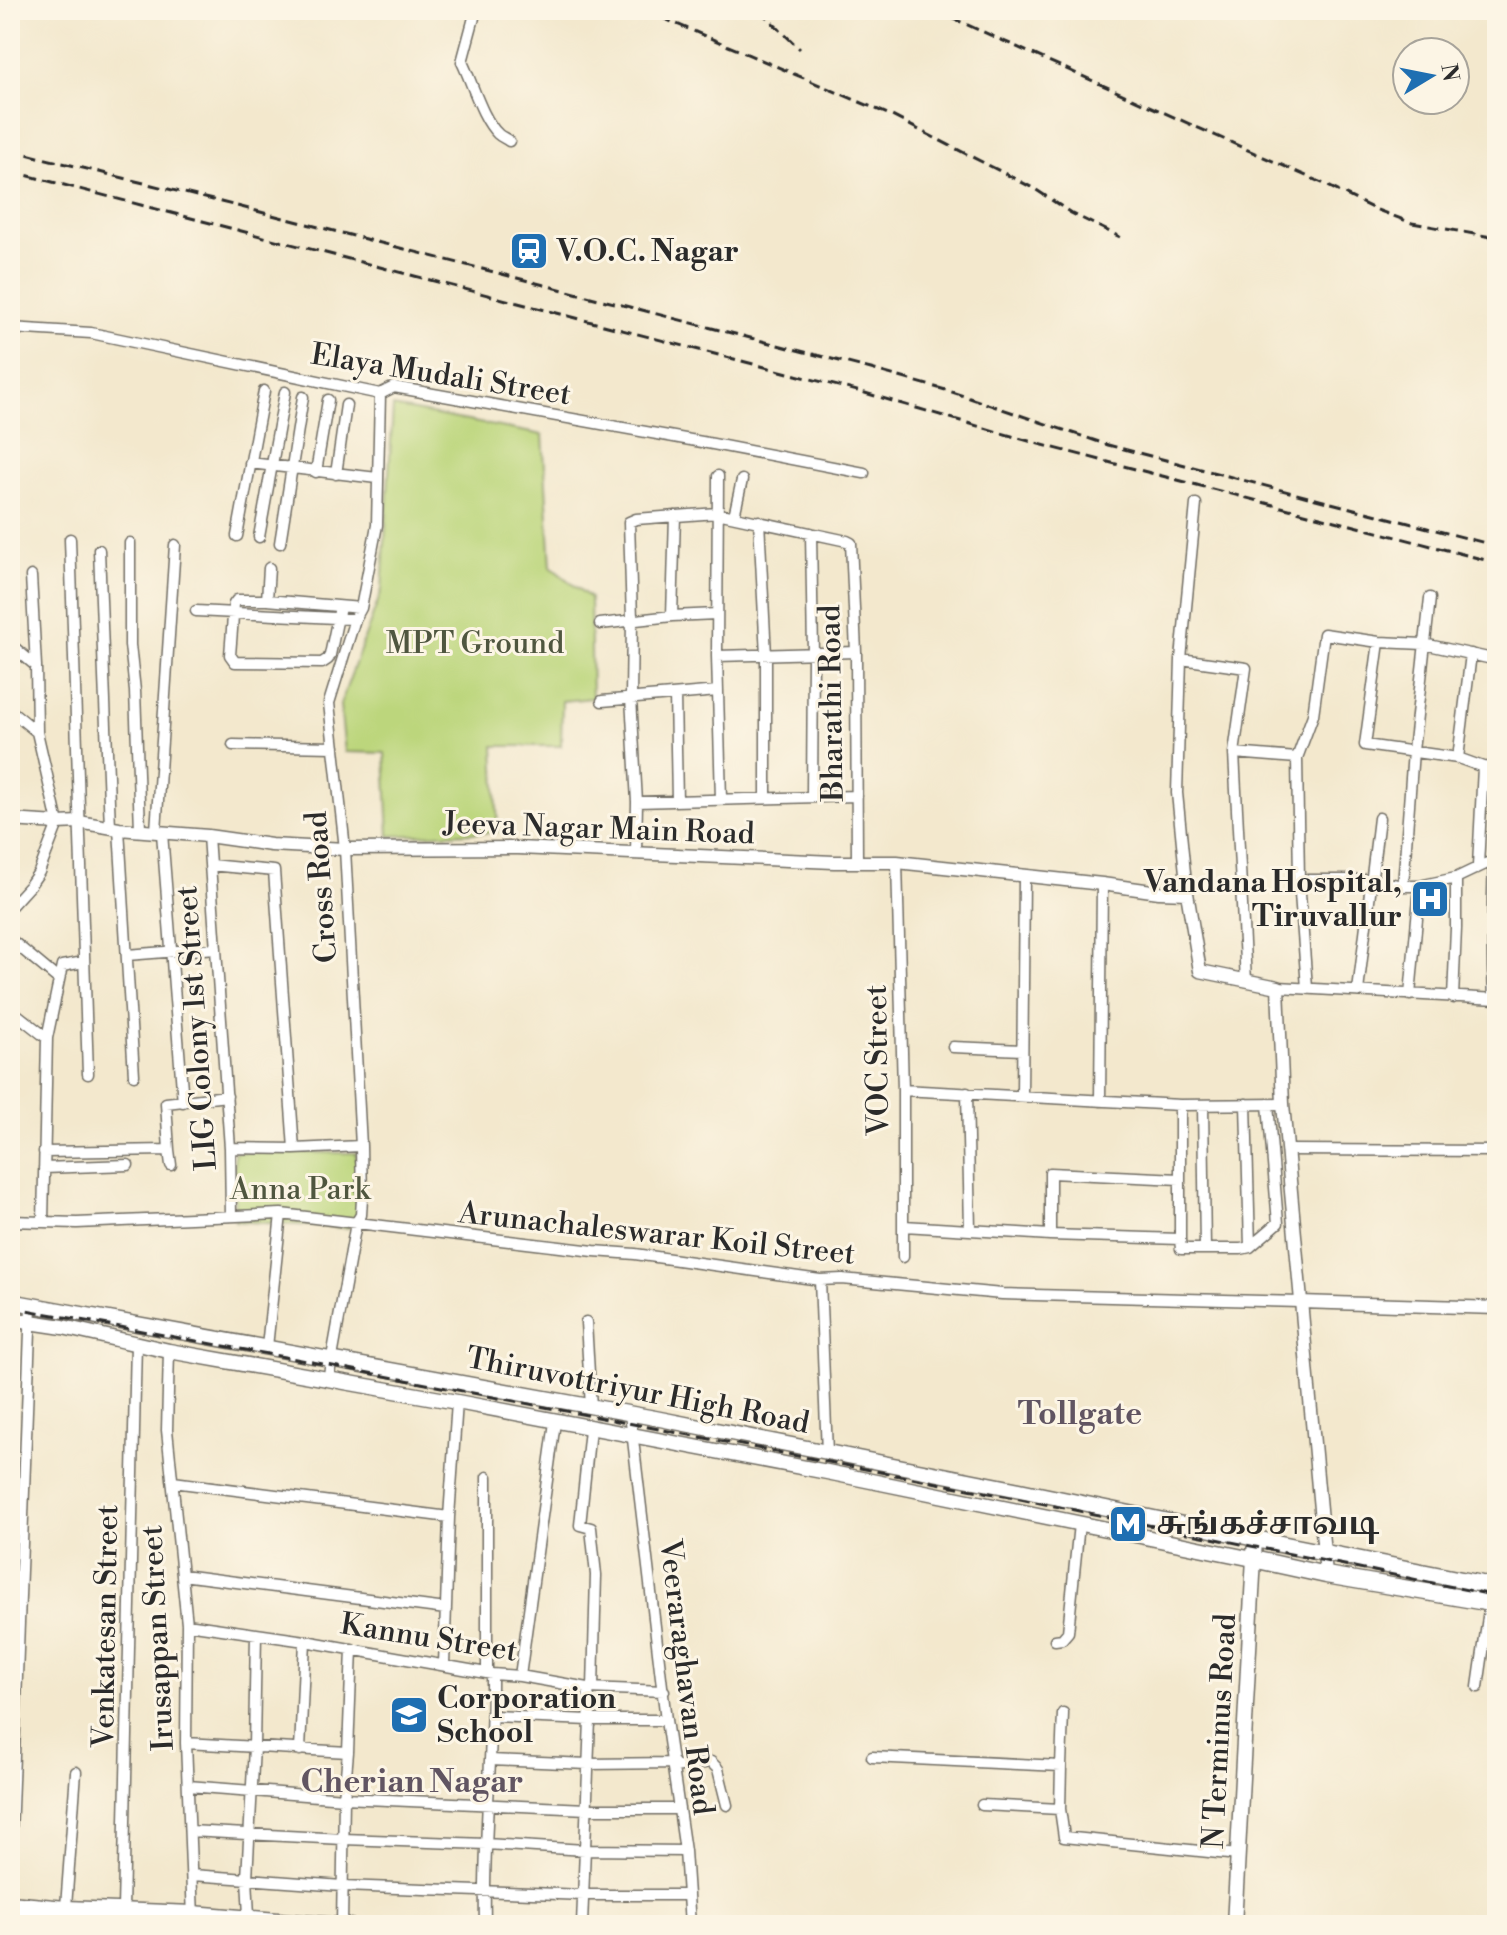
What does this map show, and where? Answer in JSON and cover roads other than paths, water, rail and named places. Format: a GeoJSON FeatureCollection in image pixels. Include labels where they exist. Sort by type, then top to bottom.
{"type":"FeatureCollection","features":[{"type":"Feature","properties":{"kind":"main road","name":"Thiruvottriyur High Road"},"geometry":{"type":"LineString","coordinates":[[10,1301],[630,1414],[1255,1539]]}},
{"type":"Feature","properties":{"kind":"main road","name":"Thiruvottriyur High Road"},"geometry":{"type":"LineString","coordinates":[[10,1319],[827,1472],[1253,1559]]}},
{"type":"Feature","properties":{"kind":"main road"},"geometry":{"type":"LineString","coordinates":[[1255,1539],[1325,1553],[1495,1598]]}},
{"type":"Feature","properties":{"kind":"main road","name":"N Terminus Road"},"geometry":{"type":"LineString","coordinates":[[1234,1925],[1255,1539]]}},
{"type":"Feature","properties":{"kind":"main road"},"geometry":{"type":"LineString","coordinates":[[1253,1559],[1326,1575],[1495,1598]]}},
{"type":"Feature","properties":{"kind":"main road"},"geometry":{"type":"LineString","coordinates":[[10,1915],[193,1917],[219,1925]]}},
{"type":"Feature","properties":{"kind":"street"},"geometry":{"type":"LineString","coordinates":[[476,10],[462,62],[482,111],[498,134],[509,141]]}},
{"type":"Feature","properties":{"kind":"street","name":"Elaya Mudali Street"},"geometry":{"type":"LineString","coordinates":[[10,328],[91,333],[380,394],[394,387],[864,473]]}},
{"type":"Feature","properties":{"kind":"street"},"geometry":{"type":"LineString","coordinates":[[237,536],[264,391]]}},
{"type":"Feature","properties":{"kind":"street"},"geometry":{"type":"LineString","coordinates":[[259,537],[285,392]]}},
{"type":"Feature","properties":{"kind":"street","name":"Cross Road"},"geometry":{"type":"LineString","coordinates":[[328,1380],[356,1223],[362,1207],[345,849],[329,703],[361,608],[377,525],[380,394]]}},
{"type":"Feature","properties":{"kind":"street"},"geometry":{"type":"LineString","coordinates":[[280,543],[303,397]]}},
{"type":"Feature","properties":{"kind":"street"},"geometry":{"type":"LineString","coordinates":[[316,472],[328,400]]}},
{"type":"Feature","properties":{"kind":"street"},"geometry":{"type":"LineString","coordinates":[[336,474],[346,405]]}},
{"type":"Feature","properties":{"kind":"street"},"geometry":{"type":"LineString","coordinates":[[250,463],[377,478]]}},
{"type":"Feature","properties":{"kind":"street"},"geometry":{"type":"LineString","coordinates":[[718,476],[717,656],[721,799]]}},
{"type":"Feature","properties":{"kind":"street"},"geometry":{"type":"LineString","coordinates":[[734,516],[742,480]]}},
{"type":"Feature","properties":{"kind":"street"},"geometry":{"type":"LineString","coordinates":[[1196,504],[1181,659],[1177,793],[1187,893],[1200,971],[1278,987],[1496,999],[1492,937],[1497,790]]}},
{"type":"Feature","properties":{"kind":"street"},"geometry":{"type":"LineString","coordinates":[[636,853],[629,522],[636,519],[717,513],[811,533],[812,797]]}},
{"type":"Feature","properties":{"kind":"street"},"geometry":{"type":"LineString","coordinates":[[672,616],[675,516]]}},
{"type":"Feature","properties":{"kind":"street"},"geometry":{"type":"LineString","coordinates":[[759,521],[766,655],[766,798]]}},
{"type":"Feature","properties":{"kind":"street","name":"Bharathi Road"},"geometry":{"type":"LineString","coordinates":[[811,533],[851,543],[856,652],[857,862]]}},
{"type":"Feature","properties":{"kind":"street"},"geometry":{"type":"LineString","coordinates":[[70,539],[88,1074]]}},
{"type":"Feature","properties":{"kind":"street"},"geometry":{"type":"LineString","coordinates":[[130,543],[130,645],[135,691],[140,829]]}},
{"type":"Feature","properties":{"kind":"street"},"geometry":{"type":"LineString","coordinates":[[175,545],[159,832],[183,1102]]}},
{"type":"Feature","properties":{"kind":"street"},"geometry":{"type":"LineString","coordinates":[[99,550],[114,828],[127,955],[134,1075]]}},
{"type":"Feature","properties":{"kind":"street"},"geometry":{"type":"LineString","coordinates":[[267,600],[269,568]]}},
{"type":"Feature","properties":{"kind":"street"},"geometry":{"type":"LineString","coordinates":[[10,907],[39,872],[58,823],[37,732],[31,576]]}},
{"type":"Feature","properties":{"kind":"street"},"geometry":{"type":"LineString","coordinates":[[1403,886],[1413,751],[1430,598]]}},
{"type":"Feature","properties":{"kind":"street"},"geometry":{"type":"LineString","coordinates":[[339,612],[330,655],[322,663],[235,662],[230,655],[234,604],[237,600],[267,600],[339,612],[355,619]]}},
{"type":"Feature","properties":{"kind":"street"},"geometry":{"type":"LineString","coordinates":[[196,611],[339,612],[361,608]]}},
{"type":"Feature","properties":{"kind":"street"},"geometry":{"type":"LineString","coordinates":[[600,624],[717,614]]}},
{"type":"Feature","properties":{"kind":"street"},"geometry":{"type":"LineString","coordinates":[[1307,988],[1299,880],[1297,758],[1313,715],[1324,634],[1379,642],[1424,644],[1497,660]]}},
{"type":"Feature","properties":{"kind":"street"},"geometry":{"type":"LineString","coordinates":[[1379,642],[1365,745],[1458,758],[1483,767],[1497,768]]}},
{"type":"Feature","properties":{"kind":"street"},"geometry":{"type":"LineString","coordinates":[[10,644],[36,666]]}},
{"type":"Feature","properties":{"kind":"street"},"geometry":{"type":"LineString","coordinates":[[717,656],[856,652]]}},
{"type":"Feature","properties":{"kind":"street"},"geometry":{"type":"LineString","coordinates":[[1458,758],[1471,654]]}},
{"type":"Feature","properties":{"kind":"street"},"geometry":{"type":"LineString","coordinates":[[1181,659],[1246,668],[1234,753],[1246,981]]}},
{"type":"Feature","properties":{"kind":"street"},"geometry":{"type":"LineString","coordinates":[[602,701],[718,691]]}},
{"type":"Feature","properties":{"kind":"street"},"geometry":{"type":"LineString","coordinates":[[675,695],[677,801]]}},
{"type":"Feature","properties":{"kind":"street"},"geometry":{"type":"LineString","coordinates":[[10,710],[37,732]]}},
{"type":"Feature","properties":{"kind":"street"},"geometry":{"type":"LineString","coordinates":[[233,745],[334,747]]}},
{"type":"Feature","properties":{"kind":"street"},"geometry":{"type":"LineString","coordinates":[[1234,753],[1297,758]]}},
{"type":"Feature","properties":{"kind":"street"},"geometry":{"type":"LineString","coordinates":[[1478,866],[1483,767]]}},
{"type":"Feature","properties":{"kind":"street"},"geometry":{"type":"LineString","coordinates":[[637,802],[857,796]]}},
{"type":"Feature","properties":{"kind":"street"},"geometry":{"type":"LineString","coordinates":[[1358,991],[1379,818]]}},
{"type":"Feature","properties":{"kind":"street","name":"Jeeva Nagar Main Road"},"geometry":{"type":"LineString","coordinates":[[10,820],[79,822],[271,845],[345,849],[518,848],[897,862],[1187,893]]}},
{"type":"Feature","properties":{"kind":"street","name":"LIG Colony 1st Street"},"geometry":{"type":"LineString","coordinates":[[208,836],[227,1096],[231,1216]]}},
{"type":"Feature","properties":{"kind":"street"},"geometry":{"type":"LineString","coordinates":[[1299,880],[1371,880],[1420,886],[1456,878],[1495,859]]}},
{"type":"Feature","properties":{"kind":"street","name":"VOC Street"},"geometry":{"type":"LineString","coordinates":[[897,862],[903,1090],[903,1257]]}},
{"type":"Feature","properties":{"kind":"street"},"geometry":{"type":"LineString","coordinates":[[210,865],[274,871],[294,1149]]}},
{"type":"Feature","properties":{"kind":"street"},"geometry":{"type":"LineString","coordinates":[[1022,1095],[1024,877]]}},
{"type":"Feature","properties":{"kind":"street"},"geometry":{"type":"LineString","coordinates":[[1453,998],[1456,878]]}},
{"type":"Feature","properties":{"kind":"street"},"geometry":{"type":"LineString","coordinates":[[1100,1101],[1102,884]]}},
{"type":"Feature","properties":{"kind":"street"},"geometry":{"type":"LineString","coordinates":[[1410,995],[1420,886]]}},
{"type":"Feature","properties":{"kind":"street"},"geometry":{"type":"LineString","coordinates":[[10,939],[58,979]]}},
{"type":"Feature","properties":{"kind":"street"},"geometry":{"type":"LineString","coordinates":[[127,955],[216,948]]}},
{"type":"Feature","properties":{"kind":"street"},"geometry":{"type":"LineString","coordinates":[[43,1222],[47,1038],[62,966],[84,962]]}},
{"type":"Feature","properties":{"kind":"street"},"geometry":{"type":"LineString","coordinates":[[1278,987],[1283,1104],[1326,1575]]}},
{"type":"Feature","properties":{"kind":"street"},"geometry":{"type":"LineString","coordinates":[[10,1009],[47,1038]]}},
{"type":"Feature","properties":{"kind":"street"},"geometry":{"type":"LineString","coordinates":[[953,1047],[1022,1050]]}},
{"type":"Feature","properties":{"kind":"street"},"geometry":{"type":"LineString","coordinates":[[903,1090],[1180,1105],[1283,1104]]}},
{"type":"Feature","properties":{"kind":"street"},"geometry":{"type":"LineString","coordinates":[[967,1093],[970,1229]]}},
{"type":"Feature","properties":{"kind":"street"},"geometry":{"type":"LineString","coordinates":[[171,1165],[166,1103],[227,1096]]}},
{"type":"Feature","properties":{"kind":"street"},"geometry":{"type":"LineString","coordinates":[[1246,1104],[1250,1247]]}},
{"type":"Feature","properties":{"kind":"street"},"geometry":{"type":"LineString","coordinates":[[1180,1105],[1181,1249],[1241,1249],[1250,1247],[1278,1223],[1268,1104]]}},
{"type":"Feature","properties":{"kind":"street"},"geometry":{"type":"LineString","coordinates":[[1203,1105],[1205,1249]]}},
{"type":"Feature","properties":{"kind":"street"},"geometry":{"type":"LineString","coordinates":[[230,1148],[361,1146]]}},
{"type":"Feature","properties":{"kind":"street"},"geometry":{"type":"LineString","coordinates":[[44,1152],[169,1150]]}},
{"type":"Feature","properties":{"kind":"street"},"geometry":{"type":"LineString","coordinates":[[1287,1150],[1497,1151]]}},
{"type":"Feature","properties":{"kind":"street"},"geometry":{"type":"LineString","coordinates":[[44,1168],[128,1165]]}},
{"type":"Feature","properties":{"kind":"street"},"geometry":{"type":"LineString","coordinates":[[1050,1235],[1050,1173],[1180,1179]]}},
{"type":"Feature","properties":{"kind":"street"},"geometry":{"type":"LineString","coordinates":[[362,1207],[375,1225]]}},
{"type":"Feature","properties":{"kind":"street"},"geometry":{"type":"LineString","coordinates":[[267,1347],[281,1214]]}},
{"type":"Feature","properties":{"kind":"street","name":"Arunachaleswarar Koil Street"},"geometry":{"type":"LineString","coordinates":[[10,1221],[77,1223],[281,1214],[635,1254],[820,1280],[842,1279],[1002,1294],[1300,1302]]}},
{"type":"Feature","properties":{"kind":"street"},"geometry":{"type":"LineString","coordinates":[[904,1226],[1180,1239]]}},
{"type":"Feature","properties":{"kind":"street"},"geometry":{"type":"LineString","coordinates":[[820,1280],[827,1453]]}},
{"type":"Feature","properties":{"kind":"street"},"geometry":{"type":"LineString","coordinates":[[1300,1302],[1497,1308]]}},
{"type":"Feature","properties":{"kind":"street"},"geometry":{"type":"LineString","coordinates":[[10,1861],[31,1305]]}},
{"type":"Feature","properties":{"kind":"street"},"geometry":{"type":"LineString","coordinates":[[586,1322],[591,1407]]}},
{"type":"Feature","properties":{"kind":"street","name":"Venkatesan Street"},"geometry":{"type":"LineString","coordinates":[[123,1909],[136,1343]]}},
{"type":"Feature","properties":{"kind":"street","name":"Irusappan Street"},"geometry":{"type":"LineString","coordinates":[[169,1351],[167,1430],[187,1624],[186,1743],[193,1917]]}},
{"type":"Feature","properties":{"kind":"street"},"geometry":{"type":"LineString","coordinates":[[444,1665],[457,1402]]}},
{"type":"Feature","properties":{"kind":"street","name":"Veeraraghavan Road"},"geometry":{"type":"LineString","coordinates":[[630,1414],[666,1720],[685,1851],[690,1925]]}},
{"type":"Feature","properties":{"kind":"street"},"geometry":{"type":"LineString","coordinates":[[520,1676],[555,1422]]}},
{"type":"Feature","properties":{"kind":"street"},"geometry":{"type":"LineString","coordinates":[[582,1925],[596,1575],[591,1528],[580,1525],[590,1429]]}},
{"type":"Feature","properties":{"kind":"street"},"geometry":{"type":"LineString","coordinates":[[485,1925],[492,1716],[487,1477]]}},
{"type":"Feature","properties":{"kind":"street"},"geometry":{"type":"LineString","coordinates":[[173,1482],[449,1517]]}},
{"type":"Feature","properties":{"kind":"street"},"geometry":{"type":"LineString","coordinates":[[1055,1640],[1067,1636],[1068,1632],[1079,1524]]}},
{"type":"Feature","properties":{"kind":"street"},"geometry":{"type":"LineString","coordinates":[[182,1575],[446,1609]]}},
{"type":"Feature","properties":{"kind":"street"},"geometry":{"type":"LineString","coordinates":[[1478,1687],[1495,1598]]}},
{"type":"Feature","properties":{"kind":"street","name":"Kannu Street"},"geometry":{"type":"LineString","coordinates":[[187,1624],[591,1688],[664,1691]]}},
{"type":"Feature","properties":{"kind":"street"},"geometry":{"type":"LineString","coordinates":[[249,1916],[247,1878],[256,1634]]}},
{"type":"Feature","properties":{"kind":"street"},"geometry":{"type":"LineString","coordinates":[[300,1750],[305,1641]]}},
{"type":"Feature","properties":{"kind":"street"},"geometry":{"type":"LineString","coordinates":[[342,1925],[344,1798],[352,1649]]}},
{"type":"Feature","properties":{"kind":"street"},"geometry":{"type":"LineString","coordinates":[[1063,1713],[1060,1809],[1064,1837],[1238,1855]]}},
{"type":"Feature","properties":{"kind":"street"},"geometry":{"type":"LineString","coordinates":[[492,1716],[666,1720]]}},
{"type":"Feature","properties":{"kind":"street"},"geometry":{"type":"LineString","coordinates":[[186,1743],[348,1752]]}},
{"type":"Feature","properties":{"kind":"street"},"geometry":{"type":"LineString","coordinates":[[872,1757],[1061,1766]]}},
{"type":"Feature","properties":{"kind":"street"},"geometry":{"type":"LineString","coordinates":[[490,1760],[674,1765],[711,1762],[716,1765],[727,1805]]}},
{"type":"Feature","properties":{"kind":"street"},"geometry":{"type":"LineString","coordinates":[[66,1907],[76,1772]]}},
{"type":"Feature","properties":{"kind":"street"},"geometry":{"type":"LineString","coordinates":[[188,1786],[344,1798],[587,1809],[679,1809]]}},
{"type":"Feature","properties":{"kind":"street"},"geometry":{"type":"LineString","coordinates":[[982,1805],[1060,1809]]}},
{"type":"Feature","properties":{"kind":"street"},"geometry":{"type":"LineString","coordinates":[[190,1831],[585,1850],[685,1851]]}},
{"type":"Feature","properties":{"kind":"street"},"geometry":{"type":"LineString","coordinates":[[192,1875],[342,1886],[584,1895],[688,1895]]}},
{"type":"Feature","properties":{"kind":"street"},"geometry":{"type":"LineString","coordinates":[[10,1902],[193,1917],[249,1916],[350,1925]]}},
{"type":"Feature","properties":{"kind":"railway"},"geometry":{"type":"LineString","coordinates":[[644,10],[888,114],[1035,189],[1071,213],[1120,237]]}},
{"type":"Feature","properties":{"kind":"railway"},"geometry":{"type":"LineString","coordinates":[[759,10],[800,49]]}},
{"type":"Feature","properties":{"kind":"railway"},"geometry":{"type":"LineString","coordinates":[[934,10],[1372,208],[1412,223],[1497,238]]}},
{"type":"Feature","properties":{"kind":"railway"},"geometry":{"type":"LineString","coordinates":[[10,150],[871,369],[949,391],[1108,445],[1497,546]]}},
{"type":"Feature","properties":{"kind":"railway"},"geometry":{"type":"LineString","coordinates":[[10,171],[865,393],[1039,444],[1497,563]]}},
{"type":"Feature","properties":{"kind":"railway"},"geometry":{"type":"LineString","coordinates":[[10,1307],[323,1364],[1025,1500],[1497,1596]]}},
{"type":"Feature","properties":{"kind":"place","name":"V.O.C. Nagar"},"geometry":{"type":"Point","coordinates":[529,251]}},
{"type":"Feature","properties":{"kind":"place","name":"Vandana Hospital, Tiruvallur"},"geometry":{"type":"Point","coordinates":[1430,899]}},
{"type":"Feature","properties":{"kind":"place","name":"சுங்கச்சாவடி"},"geometry":{"type":"Point","coordinates":[1128,1524]}},
{"type":"Feature","properties":{"kind":"place","name":"Corporation School"},"geometry":{"type":"Point","coordinates":[409,1715]}},
{"type":"Feature","properties":{"kind":"district","name":"Tollgate"},"geometry":{"type":"Point","coordinates":[1080,1413]}},
{"type":"Feature","properties":{"kind":"district","name":"Cherian Nagar"},"geometry":{"type":"Point","coordinates":[412,1781]}},
{"type":"Feature","properties":{"kind":"park label","name":"MPT Ground"},"geometry":{"type":"Point","coordinates":[475,643]}},
{"type":"Feature","properties":{"kind":"park label","name":"Anna Park"},"geometry":{"type":"Point","coordinates":[300,1189]}}]}
